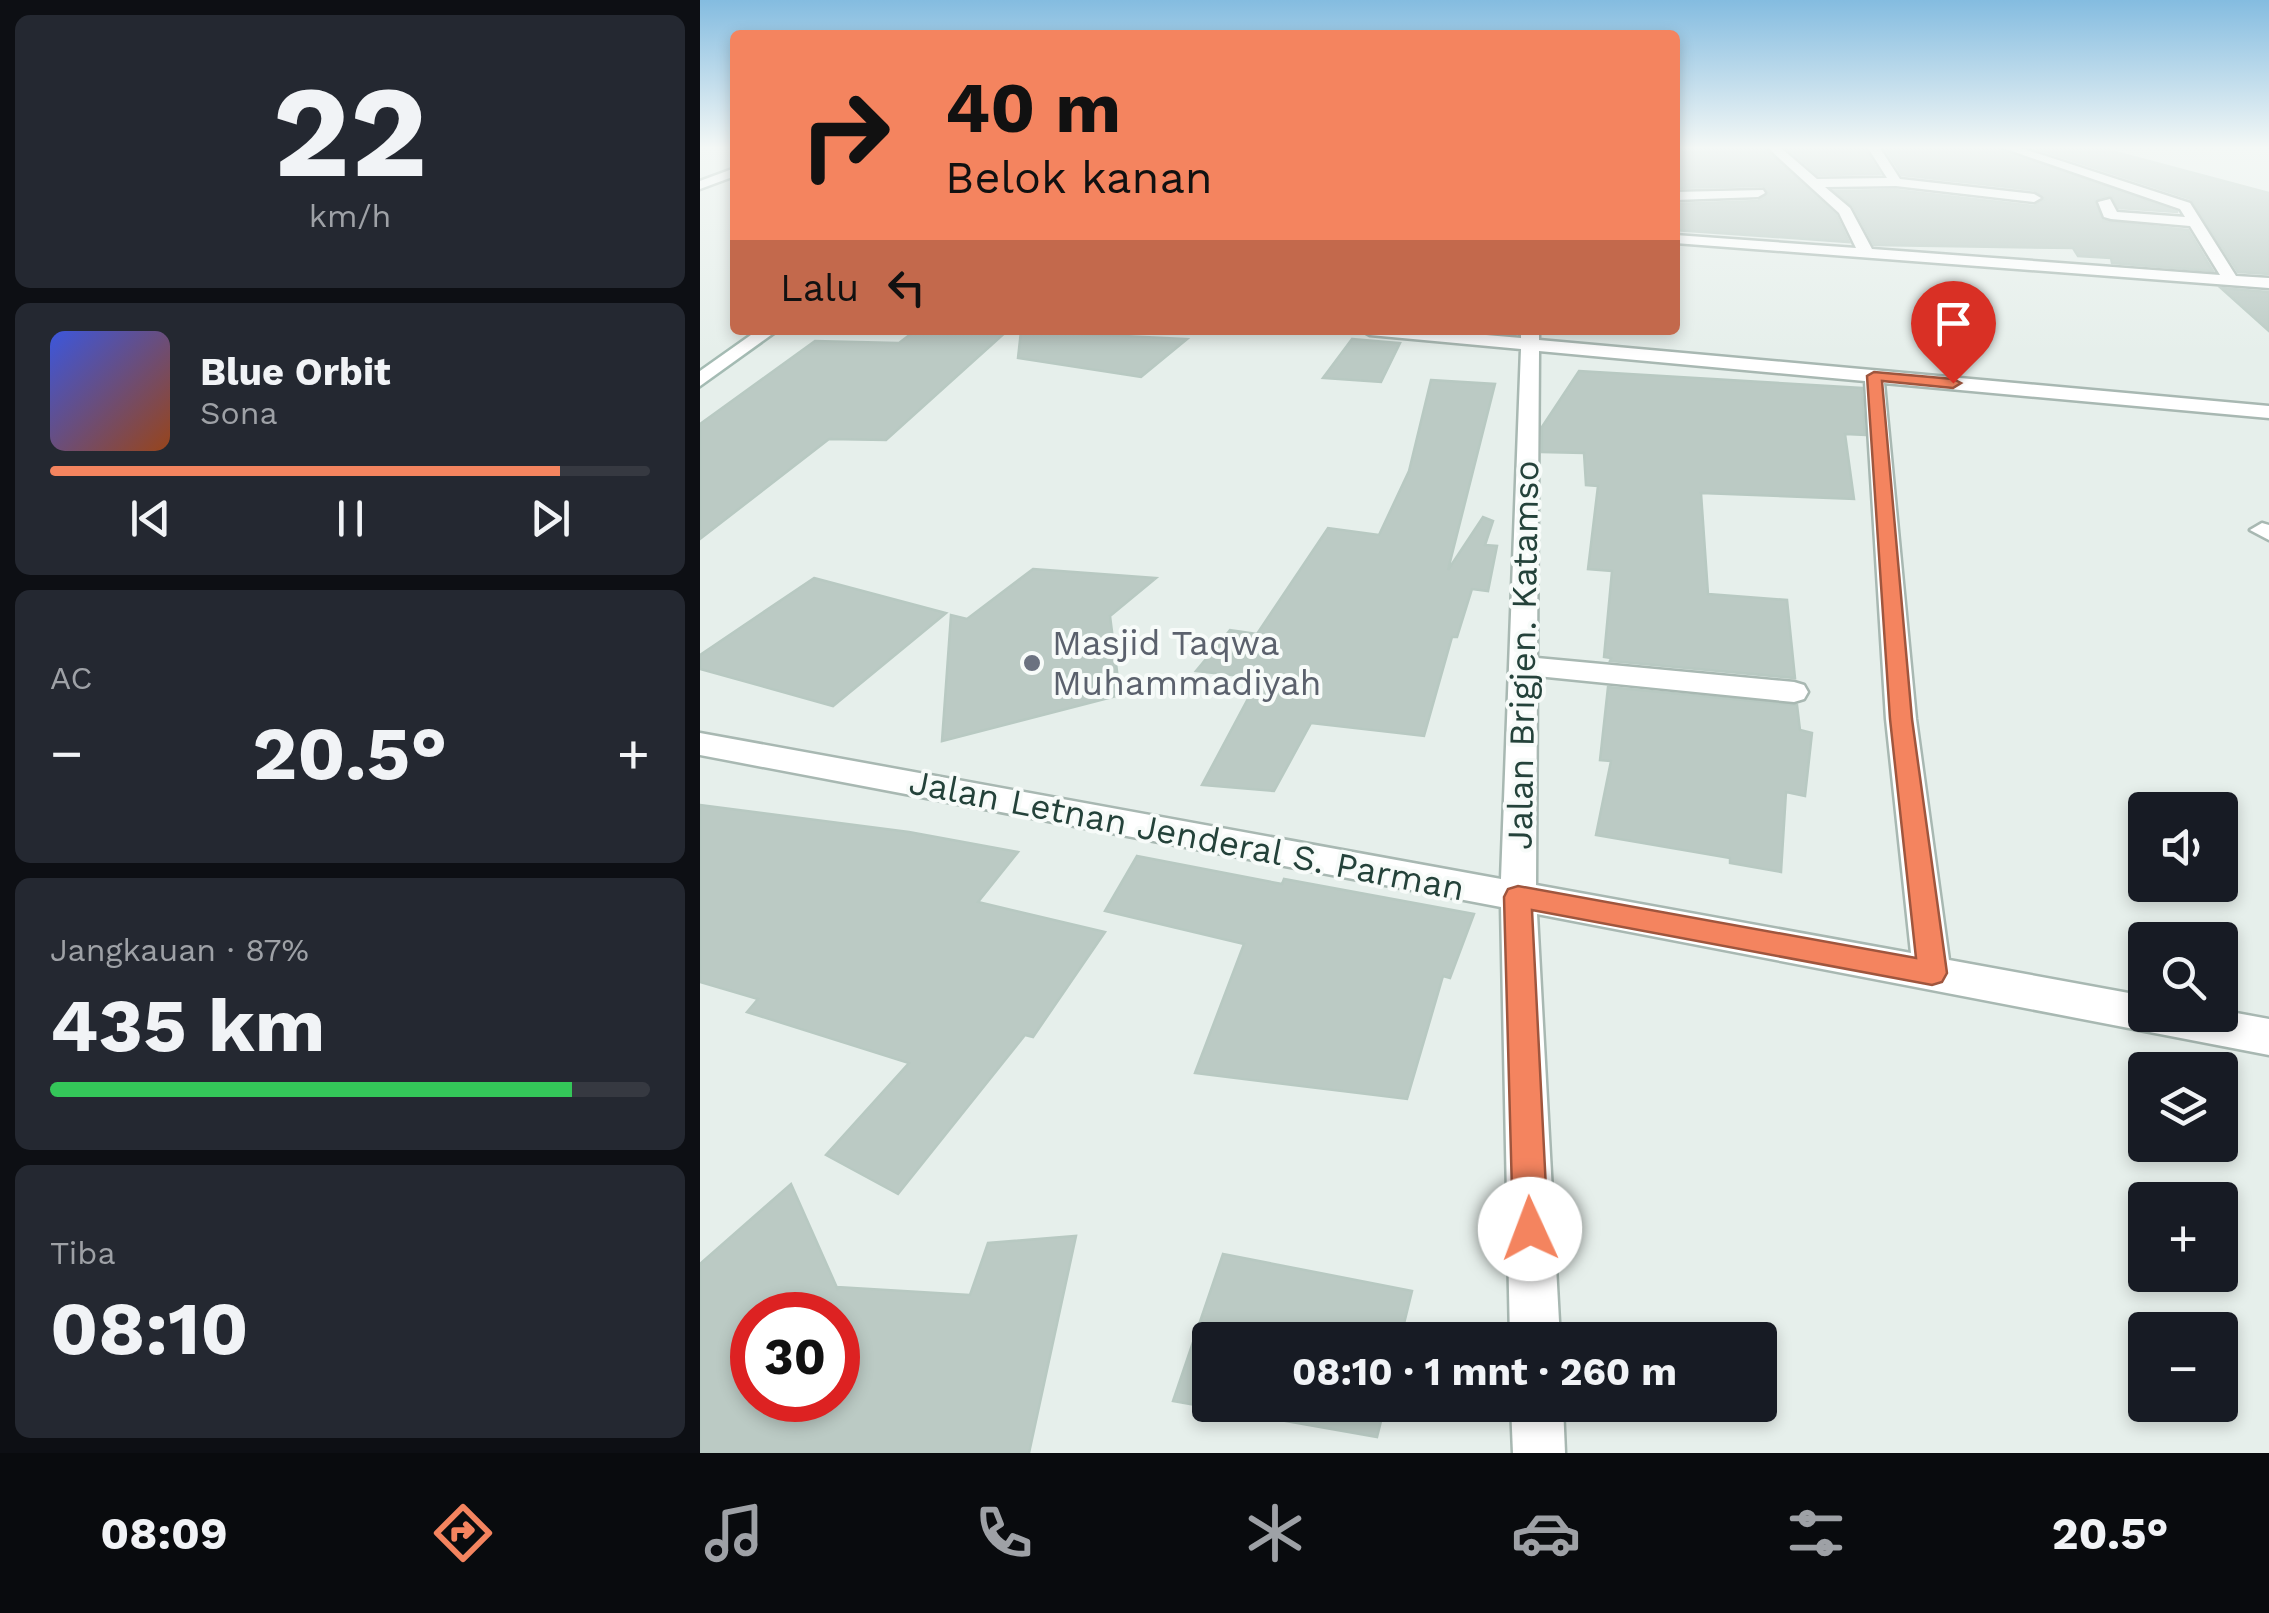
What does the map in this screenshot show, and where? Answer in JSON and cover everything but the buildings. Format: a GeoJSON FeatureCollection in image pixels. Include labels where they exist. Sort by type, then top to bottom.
{"type":"FeatureCollection","features":[{"type":"Feature","properties":{"kind":"street"},"geometry":{"type":"LineString","coordinates":[[1846,216],[1866,253]]}},
{"type":"Feature","properties":{"kind":"street"},"geometry":{"type":"LineString","coordinates":[[2123,216],[2196,222]]}},
{"type":"Feature","properties":{"kind":"street"},"geometry":{"type":"LineString","coordinates":[[2194,216],[2231,280]]}},
{"type":"Feature","properties":{"kind":"street"},"geometry":{"type":"LineString","coordinates":[[1680,240],[2269,283]]}},
{"type":"Feature","properties":{"kind":"street"},"geometry":{"type":"LineString","coordinates":[[700,380],[762,335]]}},
{"type":"Feature","properties":{"kind":"street"},"geometry":{"type":"LineString","coordinates":[[1484,335],[2269,412]]}},
{"type":"Feature","properties":{"kind":"street","name":"Jalan Brigjen. Katamso"},"geometry":{"type":"LineString","coordinates":[[1530,337],[1518,897],[1534,1322]]}},
{"type":"Feature","properties":{"kind":"street"},"geometry":{"type":"LineString","coordinates":[[1874,376],[1901,719],[1932,973]]}},
{"type":"Feature","properties":{"kind":"street"},"geometry":{"type":"LineString","coordinates":[[1522,666],[1794,692]]}},
{"type":"Feature","properties":{"kind":"street","name":"Jalan Letnan Jenderal S. Parman"},"geometry":{"type":"LineString","coordinates":[[700,744],[2128,1011]]}},
{"type":"Feature","properties":{"kind":"street"},"geometry":{"type":"LineString","coordinates":[[2238,1031],[2269,1037]]}},
{"type":"Feature","properties":{"kind":"street"},"geometry":{"type":"LineString","coordinates":[[1538,1422],[1539,1453]]}},
{"type":"Feature","properties":{"kind":"place","name":"Masjid Taqwa Muhammadiyah"},"geometry":{"type":"Point","coordinates":[1032,663]}},
{"type":"Feature","properties":{"kind":"route"},"geometry":{"type":"LineString","coordinates":[[1530,1229],[1518,897],[1932,973],[1901,719],[1874,376],[1953,383]]}}]}
